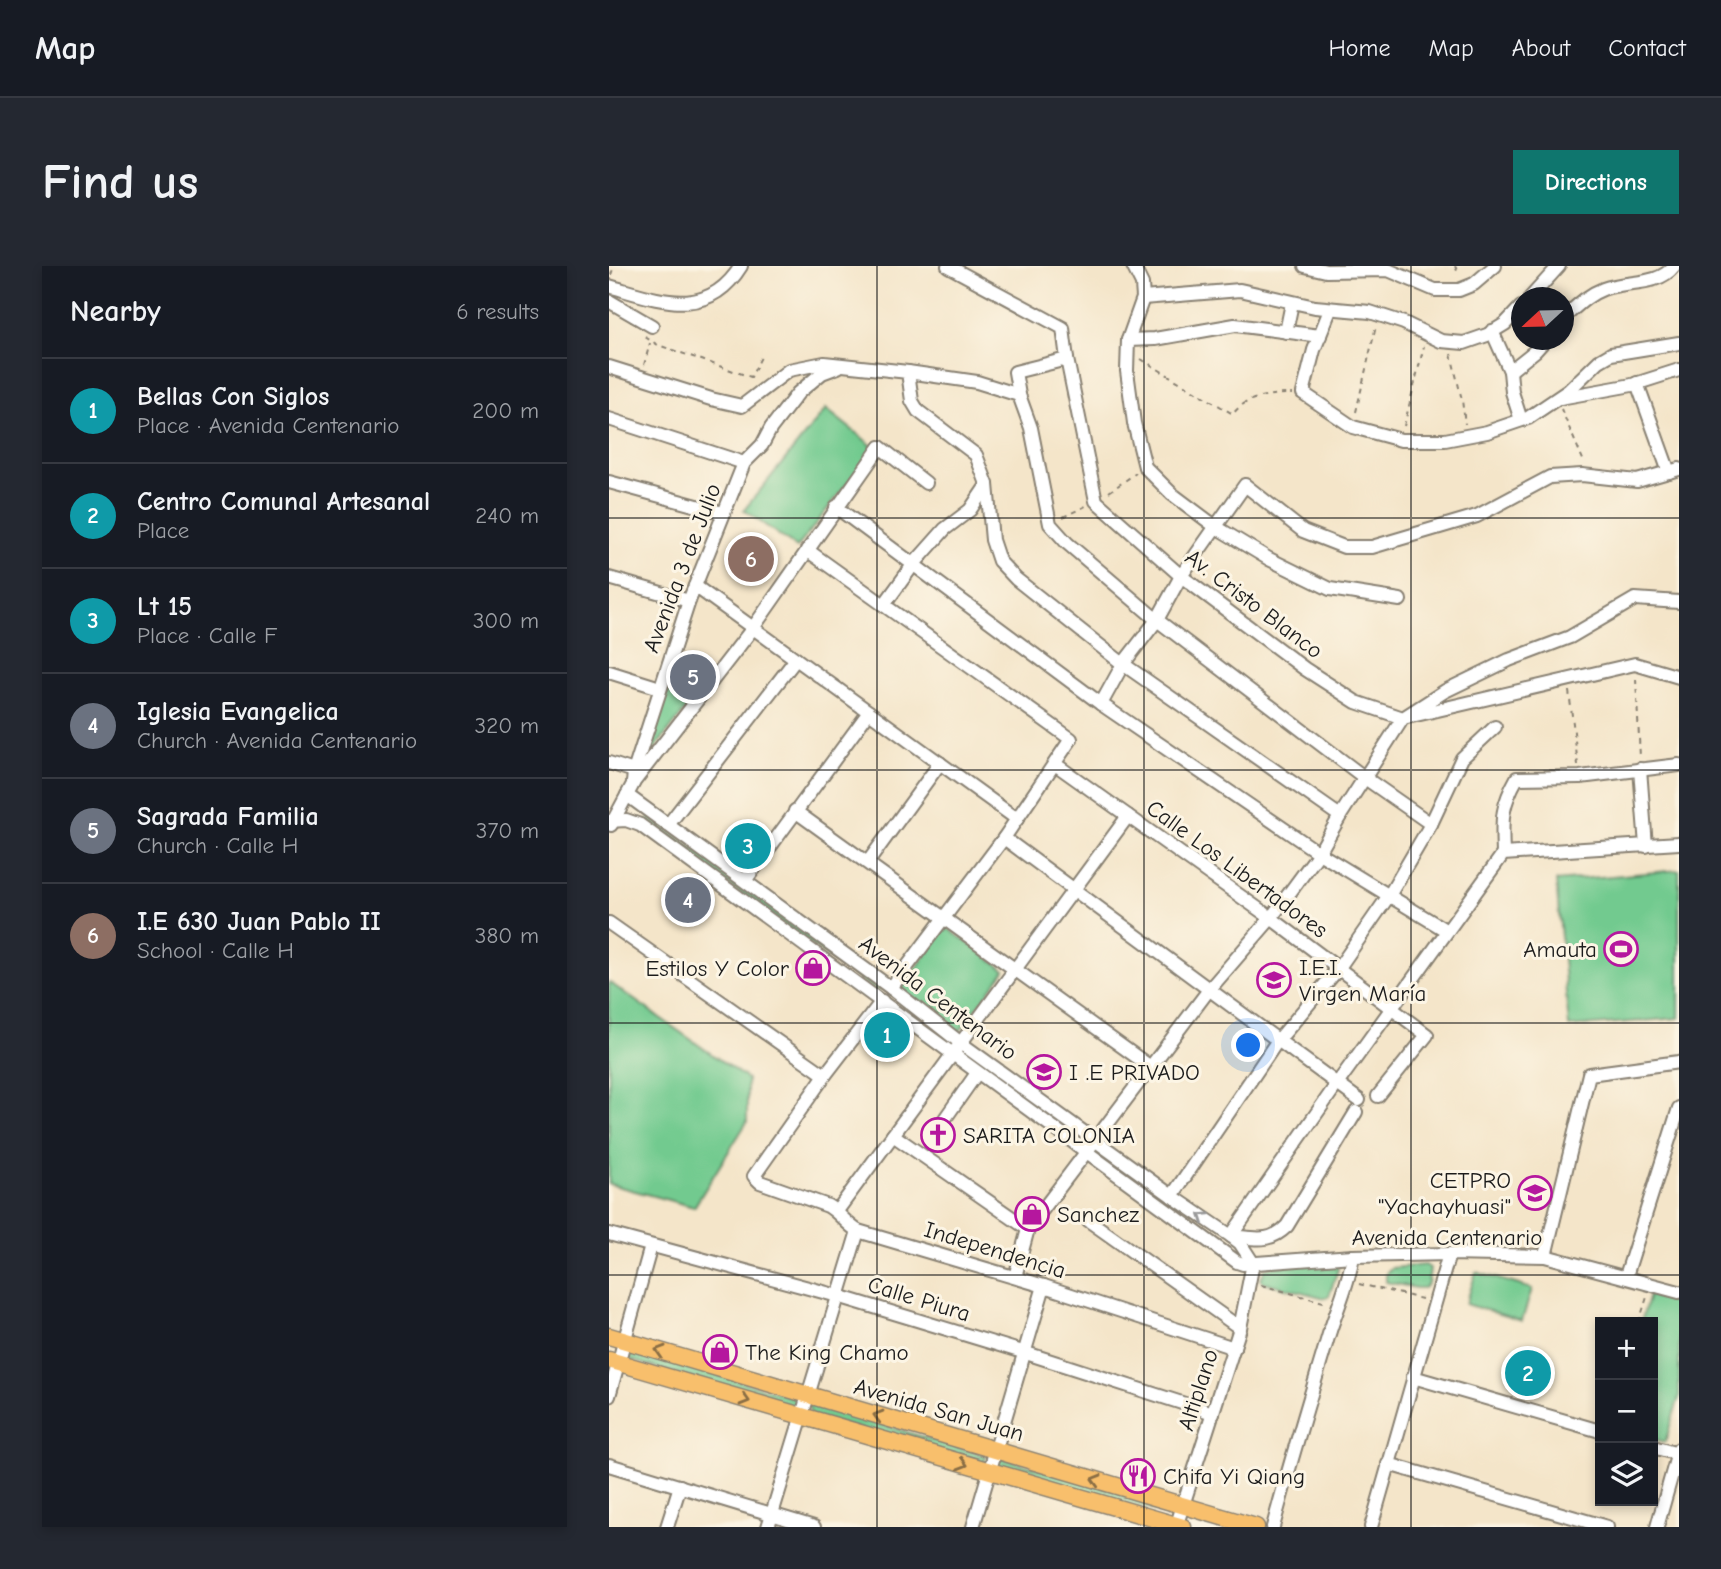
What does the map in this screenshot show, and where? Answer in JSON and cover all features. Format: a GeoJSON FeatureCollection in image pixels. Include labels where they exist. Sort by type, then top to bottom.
{"type":"FeatureCollection","features":[{"type":"Feature","properties":{"kind":"main road","name":"Avenida San Juan"},"geometry":{"type":"LineString","coordinates":[[616,1338],[1256,1527]]}},
{"type":"Feature","properties":{"kind":"main road","name":"Avenida San Juan"},"geometry":{"type":"LineString","coordinates":[[613,1361],[1178,1526]]}},
{"type":"Feature","properties":{"kind":"street"},"geometry":{"type":"LineString","coordinates":[[609,286],[682,304],[713,294],[727,285],[741,266]]}},
{"type":"Feature","properties":{"kind":"street","name":"Av. Cristo Blanco"},"geometry":{"type":"LineString","coordinates":[[948,266],[1063,328],[1096,501],[1181,576],[1305,669],[1356,702],[1403,718]]}},
{"type":"Feature","properties":{"kind":"street"},"geometry":{"type":"LineString","coordinates":[[1133,266],[1142,284],[1143,298],[1128,345],[1127,371],[1133,423],[1145,467],[1172,494],[1216,527],[1269,559],[1330,590],[1400,600]]}},
{"type":"Feature","properties":{"kind":"street"},"geometry":{"type":"LineString","coordinates":[[1305,266],[1326,271],[1388,270],[1435,290],[1459,290],[1474,284],[1495,266]]}},
{"type":"Feature","properties":{"kind":"street"},"geometry":{"type":"LineString","coordinates":[[1540,287],[1559,266]]}},
{"type":"Feature","properties":{"kind":"street"},"geometry":{"type":"LineString","coordinates":[[1574,308],[1600,289],[1652,281],[1668,274],[1674,266]]}},
{"type":"Feature","properties":{"kind":"street"},"geometry":{"type":"LineString","coordinates":[[1143,298],[1240,290],[1330,310],[1353,310],[1379,315],[1404,323],[1441,341],[1464,343],[1505,324],[1511,318]]}},
{"type":"Feature","properties":{"kind":"street"},"geometry":{"type":"LineString","coordinates":[[609,301],[647,330]]}},
{"type":"Feature","properties":{"kind":"street"},"geometry":{"type":"LineString","coordinates":[[1286,332],[1292,303]]}},
{"type":"Feature","properties":{"kind":"street"},"geometry":{"type":"LineString","coordinates":[[1330,310],[1303,393],[1353,427],[1401,440],[1445,440],[1487,432],[1521,420],[1557,398],[1599,361],[1611,354],[1679,343]]}},
{"type":"Feature","properties":{"kind":"street"},"geometry":{"type":"LineString","coordinates":[[1128,345],[1235,325],[1320,336]]}},
{"type":"Feature","properties":{"kind":"street"},"geometry":{"type":"LineString","coordinates":[[1492,331],[1510,372],[1512,392],[1521,420]]}},
{"type":"Feature","properties":{"kind":"street"},"geometry":{"type":"LineString","coordinates":[[1510,372],[1536,350]]}},
{"type":"Feature","properties":{"kind":"street"},"geometry":{"type":"LineString","coordinates":[[1067,359],[1015,372],[1019,395],[1031,428],[1049,524],[1067,543],[1157,620],[1431,824]]}},
{"type":"Feature","properties":{"kind":"street"},"geometry":{"type":"LineString","coordinates":[[609,367],[742,406],[789,370],[824,363],[977,382],[1019,395]]}},
{"type":"Feature","properties":{"kind":"street","name":"Avenida 3 de Julio"},"geometry":{"type":"LineString","coordinates":[[610,823],[632,783],[689,601],[744,463],[762,445],[771,428],[798,393],[822,373],[842,365]]}},
{"type":"Feature","properties":{"kind":"street"},"geometry":{"type":"LineString","coordinates":[[1557,398],[1637,383],[1679,370]]}},
{"type":"Feature","properties":{"kind":"street"},"geometry":{"type":"LineString","coordinates":[[908,372],[912,401],[918,411],[976,455],[987,484],[992,540],[999,561],[1016,579],[1123,664],[1340,816]]}},
{"type":"Feature","properties":{"kind":"street"},"geometry":{"type":"LineString","coordinates":[[1101,704],[1123,664],[1157,620],[1181,576],[1245,485],[1303,531],[1344,547],[1372,547],[1477,516],[1551,477],[1590,476],[1637,481],[1674,471],[1637,383]]}},
{"type":"Feature","properties":{"kind":"street"},"geometry":{"type":"LineString","coordinates":[[609,419],[744,463]]}},
{"type":"Feature","properties":{"kind":"street"},"geometry":{"type":"LineString","coordinates":[[632,783],[753,628],[880,447],[926,483]]}},
{"type":"Feature","properties":{"kind":"street"},"geometry":{"type":"LineString","coordinates":[[609,482],[723,513]]}},
{"type":"Feature","properties":{"kind":"street"},"geometry":{"type":"LineString","coordinates":[[884,606],[913,565],[946,529],[970,510],[987,484]]}},
{"type":"Feature","properties":{"kind":"street"},"geometry":{"type":"LineString","coordinates":[[836,507],[1101,704],[1319,853],[1447,931]]}},
{"type":"Feature","properties":{"kind":"street"},"geometry":{"type":"LineString","coordinates":[[807,550],[1071,739],[1004,838],[891,988]]}},
{"type":"Feature","properties":{"kind":"street"},"geometry":{"type":"LineString","coordinates":[[609,578],[689,601]]}},
{"type":"Feature","properties":{"kind":"street"},"geometry":{"type":"LineString","coordinates":[[695,586],[1017,819]]}},
{"type":"Feature","properties":{"kind":"street"},"geometry":{"type":"LineString","coordinates":[[1015,1277],[1028,1229],[1209,990],[1271,918],[1319,853],[1403,718],[1445,691],[1509,660],[1570,637],[1635,599],[1679,602]]}},
{"type":"Feature","properties":{"kind":"street"},"geometry":{"type":"LineString","coordinates":[[668,825],[796,659]]}},
{"type":"Feature","properties":{"kind":"street"},"geometry":{"type":"LineString","coordinates":[[1403,718],[1636,664],[1679,677]]}},
{"type":"Feature","properties":{"kind":"street"},"geometry":{"type":"LineString","coordinates":[[609,672],[660,688]]}},
{"type":"Feature","properties":{"kind":"street"},"geometry":{"type":"LineString","coordinates":[[745,881],[869,712]]}},
{"type":"Feature","properties":{"kind":"street"},"geometry":{"type":"LineString","coordinates":[[1172,1196],[1278,1041],[1338,969],[1390,894],[1431,824],[1462,758],[1495,727]]}},
{"type":"Feature","properties":{"kind":"street"},"geometry":{"type":"LineString","coordinates":[[868,862],[940,762]]}},
{"type":"Feature","properties":{"kind":"street","name":"Avenida Centenario"},"geometry":{"type":"LineString","coordinates":[[609,763],[632,783],[668,825],[891,988],[962,1044],[1231,1236],[1240,1243],[1253,1263]]}},
{"type":"Feature","properties":{"kind":"street","name":"Calle Los Libertadores"},"geometry":{"type":"LineString","coordinates":[[1055,764],[1271,918],[1427,1035],[1378,1096]]}},
{"type":"Feature","properties":{"kind":"street"},"geometry":{"type":"LineString","coordinates":[[1231,1236],[1503,854],[1504,801],[1517,778],[1580,777],[1679,765]]}},
{"type":"Feature","properties":{"kind":"street"},"geometry":{"type":"LineString","coordinates":[[1640,769],[1646,846]]}},
{"type":"Feature","properties":{"kind":"street"},"geometry":{"type":"LineString","coordinates":[[795,811],[1152,1068]]}},
{"type":"Feature","properties":{"kind":"street"},"geometry":{"type":"LineString","coordinates":[[837,1211],[1128,816]]}},
{"type":"Feature","properties":{"kind":"street","name":"Avenida Centenario"},"geometry":{"type":"LineString","coordinates":[[610,823],[626,820],[640,825],[1231,1258],[1243,1264],[1353,1256],[1545,1255],[1679,1292]]}},
{"type":"Feature","properties":{"kind":"street"},"geometry":{"type":"LineString","coordinates":[[1004,838],[1338,1084],[1357,1106],[1282,1232],[1267,1239],[1231,1236]]}},
{"type":"Feature","properties":{"kind":"street"},"geometry":{"type":"LineString","coordinates":[[1503,854],[1679,843]]}},
{"type":"Feature","properties":{"kind":"street"},"geometry":{"type":"LineString","coordinates":[[609,923],[825,1075],[882,1001]]}},
{"type":"Feature","properties":{"kind":"street"},"geometry":{"type":"LineString","coordinates":[[1545,1255],[1589,1074],[1679,1062]]}},
{"type":"Feature","properties":{"kind":"street"},"geometry":{"type":"LineString","coordinates":[[937,1130],[977,1073]]}},
{"type":"Feature","properties":{"kind":"street","name":"Independencia"},"geometry":{"type":"LineString","coordinates":[[825,1075],[754,1175],[760,1182],[817,1201],[837,1211],[857,1231],[1015,1277],[1234,1348]]}},
{"type":"Feature","properties":{"kind":"street"},"geometry":{"type":"LineString","coordinates":[[1626,1276],[1679,1108]]}},
{"type":"Feature","properties":{"kind":"street"},"geometry":{"type":"LineString","coordinates":[[893,1135],[1028,1229]]}},
{"type":"Feature","properties":{"kind":"street"},"geometry":{"type":"LineString","coordinates":[[1088,1220],[1240,1328]]}},
{"type":"Feature","properties":{"kind":"street"},"geometry":{"type":"LineString","coordinates":[[770,1521],[857,1231]]}},
{"type":"Feature","properties":{"kind":"street","name":"Calle Piura"},"geometry":{"type":"LineString","coordinates":[[609,1234],[838,1296],[1213,1413]]}},
{"type":"Feature","properties":{"kind":"street"},"geometry":{"type":"LineString","coordinates":[[609,1396],[616,1338],[651,1246]]}},
{"type":"Feature","properties":{"kind":"street"},"geometry":{"type":"LineString","coordinates":[[1371,1527],[1449,1254]]}},
{"type":"Feature","properties":{"kind":"street"},"geometry":{"type":"LineString","coordinates":[[1273,1527],[1297,1438],[1348,1281],[1353,1256]]}},
{"type":"Feature","properties":{"kind":"street","name":"Altiplano"},"geometry":{"type":"LineString","coordinates":[[1178,1526],[1182,1506],[1240,1328],[1253,1263]]}},
{"type":"Feature","properties":{"kind":"street"},"geometry":{"type":"LineString","coordinates":[[972,1527],[997,1451],[1044,1286]]}},
{"type":"Feature","properties":{"kind":"street"},"geometry":{"type":"LineString","coordinates":[[1413,1377],[1595,1430]]}},
{"type":"Feature","properties":{"kind":"street"},"geometry":{"type":"LineString","coordinates":[[1657,1527],[1678,1452],[1658,1448]]}},
{"type":"Feature","properties":{"kind":"street"},"geometry":{"type":"LineString","coordinates":[[1388,1464],[1607,1527]]}},
{"type":"Feature","properties":{"kind":"street"},"geometry":{"type":"LineString","coordinates":[[609,1465],[680,1486],[770,1521],[814,1527]]}},
{"type":"Feature","properties":{"kind":"street"},"geometry":{"type":"LineString","coordinates":[[667,1527],[680,1486]]}},
{"type":"Feature","properties":{"kind":"path"},"geometry":{"type":"LineString","coordinates":[[1353,427],[1379,315]]}},
{"type":"Feature","properties":{"kind":"path"},"geometry":{"type":"LineString","coordinates":[[641,376],[650,341],[647,330]]}},
{"type":"Feature","properties":{"kind":"path"},"geometry":{"type":"LineString","coordinates":[[1401,440],[1427,334]]}},
{"type":"Feature","properties":{"kind":"path"},"geometry":{"type":"LineString","coordinates":[[650,341],[751,377],[761,357]]}},
{"type":"Feature","properties":{"kind":"path"},"geometry":{"type":"LineString","coordinates":[[1448,342],[1462,400],[1466,436]]}},
{"type":"Feature","properties":{"kind":"path"},"geometry":{"type":"LineString","coordinates":[[1128,345],[1233,414],[1248,400],[1303,393]]}},
{"type":"Feature","properties":{"kind":"path"},"geometry":{"type":"LineString","coordinates":[[1557,398],[1590,476]]}},
{"type":"Feature","properties":{"kind":"path"},"geometry":{"type":"LineString","coordinates":[[1636,664],[1640,769]]}},
{"type":"Feature","properties":{"kind":"path"},"geometry":{"type":"LineString","coordinates":[[1568,680],[1580,777]]}},
{"type":"Feature","properties":{"kind":"path"},"geometry":{"type":"LineString","coordinates":[[1348,1281],[1434,1302]]}},
{"type":"Feature","properties":{"kind":"path"},"geometry":{"type":"LineString","coordinates":[[1250,1282],[1338,1306]]}},
{"type":"Feature","properties":{"kind":"path"},"geometry":{"type":"LineString","coordinates":[[1641,1317],[1651,1284]]}},
{"type":"Feature","properties":{"kind":"green space"},"geometry":{"type":"Polygon","coordinates":[[[826,409],[875,448],[797,548],[744,510],[826,409]]]}},
{"type":"Feature","properties":{"kind":"green space"},"geometry":{"type":"Polygon","coordinates":[[[669,690],[691,703],[643,763],[640,762],[669,690]]]}},
{"type":"Feature","properties":{"kind":"green space"},"geometry":{"type":"Polygon","coordinates":[[[650,817],[883,985],[877,992],[645,824],[650,817]]]}},
{"type":"Feature","properties":{"kind":"green space","name":"Amauta"},"geometry":{"type":"Polygon","coordinates":[[[1679,870],[1679,1018],[1569,1027],[1556,881],[1679,870]]]}},
{"type":"Feature","properties":{"kind":"green space"},"geometry":{"type":"Polygon","coordinates":[[[946,927],[1005,970],[959,1032],[901,989],[946,927]]]}},
{"type":"Feature","properties":{"kind":"green space"},"geometry":{"type":"Polygon","coordinates":[[[609,982],[747,1079],[747,1122],[694,1207],[609,1184],[609,982]]]}},
{"type":"Feature","properties":{"kind":"green space"},"geometry":{"type":"Polygon","coordinates":[[[1330,1261],[1336,1264],[1338,1269],[1329,1296],[1325,1298],[1263,1282],[1261,1279],[1265,1269],[1270,1267],[1330,1261]]]}},
{"type":"Feature","properties":{"kind":"green space"},"geometry":{"type":"Polygon","coordinates":[[[1425,1265],[1430,1268],[1428,1283],[1424,1288],[1386,1282],[1386,1274],[1392,1268],[1425,1265]]]}},
{"type":"Feature","properties":{"kind":"green space"},"geometry":{"type":"Polygon","coordinates":[[[1476,1272],[1532,1289],[1522,1321],[1466,1304],[1476,1272]]]}},
{"type":"Feature","properties":{"kind":"green space"},"geometry":{"type":"Polygon","coordinates":[[[1649,1295],[1679,1305],[1679,1397],[1665,1442],[1658,1440],[1658,1317],[1642,1317],[1649,1295]]]}},
{"type":"Feature","properties":{"kind":"green space"},"geometry":{"type":"Polygon","coordinates":[[[630,1349],[797,1398],[795,1409],[630,1360],[630,1349]]]}},
{"type":"Feature","properties":{"kind":"green space"},"geometry":{"type":"Polygon","coordinates":[[[810,1403],[987,1456],[984,1463],[811,1416],[808,1405],[810,1403]]]}},
{"type":"Feature","properties":{"kind":"green space"},"geometry":{"type":"Polygon","coordinates":[[[999,1457],[1175,1508],[1171,1516],[998,1467],[996,1463],[999,1457]]]}},
{"type":"Feature","properties":{"kind":"green space"},"geometry":{"type":"Polygon","coordinates":[[[1188,1512],[1246,1527],[1198,1524],[1185,1519],[1188,1512]]]}},
{"type":"Feature","properties":{"kind":"place","name":"I.E 630 Juan Pablo II"},"geometry":{"type":"Point","coordinates":[751,559]}},
{"type":"Feature","properties":{"kind":"place","name":"Sagrada Familia"},"geometry":{"type":"Point","coordinates":[693,677]}},
{"type":"Feature","properties":{"kind":"place","name":"Lt 15"},"geometry":{"type":"Point","coordinates":[748,846]}},
{"type":"Feature","properties":{"kind":"place","name":"Iglesia Evangelica"},"geometry":{"type":"Point","coordinates":[688,900]}},
{"type":"Feature","properties":{"kind":"place","name":"Amauta"},"geometry":{"type":"Point","coordinates":[1621,949]}},
{"type":"Feature","properties":{"kind":"place","name":"Estilos Y Color"},"geometry":{"type":"Point","coordinates":[813,968]}},
{"type":"Feature","properties":{"kind":"place","name":"I.E.I. Virgen María"},"geometry":{"type":"Point","coordinates":[1274,980]}},
{"type":"Feature","properties":{"kind":"place","name":"Bellas Con Siglos"},"geometry":{"type":"Point","coordinates":[887,1035]}},
{"type":"Feature","properties":{"kind":"place","name":"I .E PRIVADO"},"geometry":{"type":"Point","coordinates":[1044,1072]}},
{"type":"Feature","properties":{"kind":"place","name":"SARITA COLONIA"},"geometry":{"type":"Point","coordinates":[938,1135]}},
{"type":"Feature","properties":{"kind":"place","name":"CETPRO \"Yachayhuasi\""},"geometry":{"type":"Point","coordinates":[1535,1193]}},
{"type":"Feature","properties":{"kind":"place","name":"Sanchez"},"geometry":{"type":"Point","coordinates":[1032,1214]}},
{"type":"Feature","properties":{"kind":"place","name":"The King Chamo"},"geometry":{"type":"Point","coordinates":[720,1352]}},
{"type":"Feature","properties":{"kind":"place","name":"Centro Comunal Artesanal"},"geometry":{"type":"Point","coordinates":[1528,1373]}},
{"type":"Feature","properties":{"kind":"place","name":"Chifa Yi Qiang"},"geometry":{"type":"Point","coordinates":[1138,1476]}}]}
